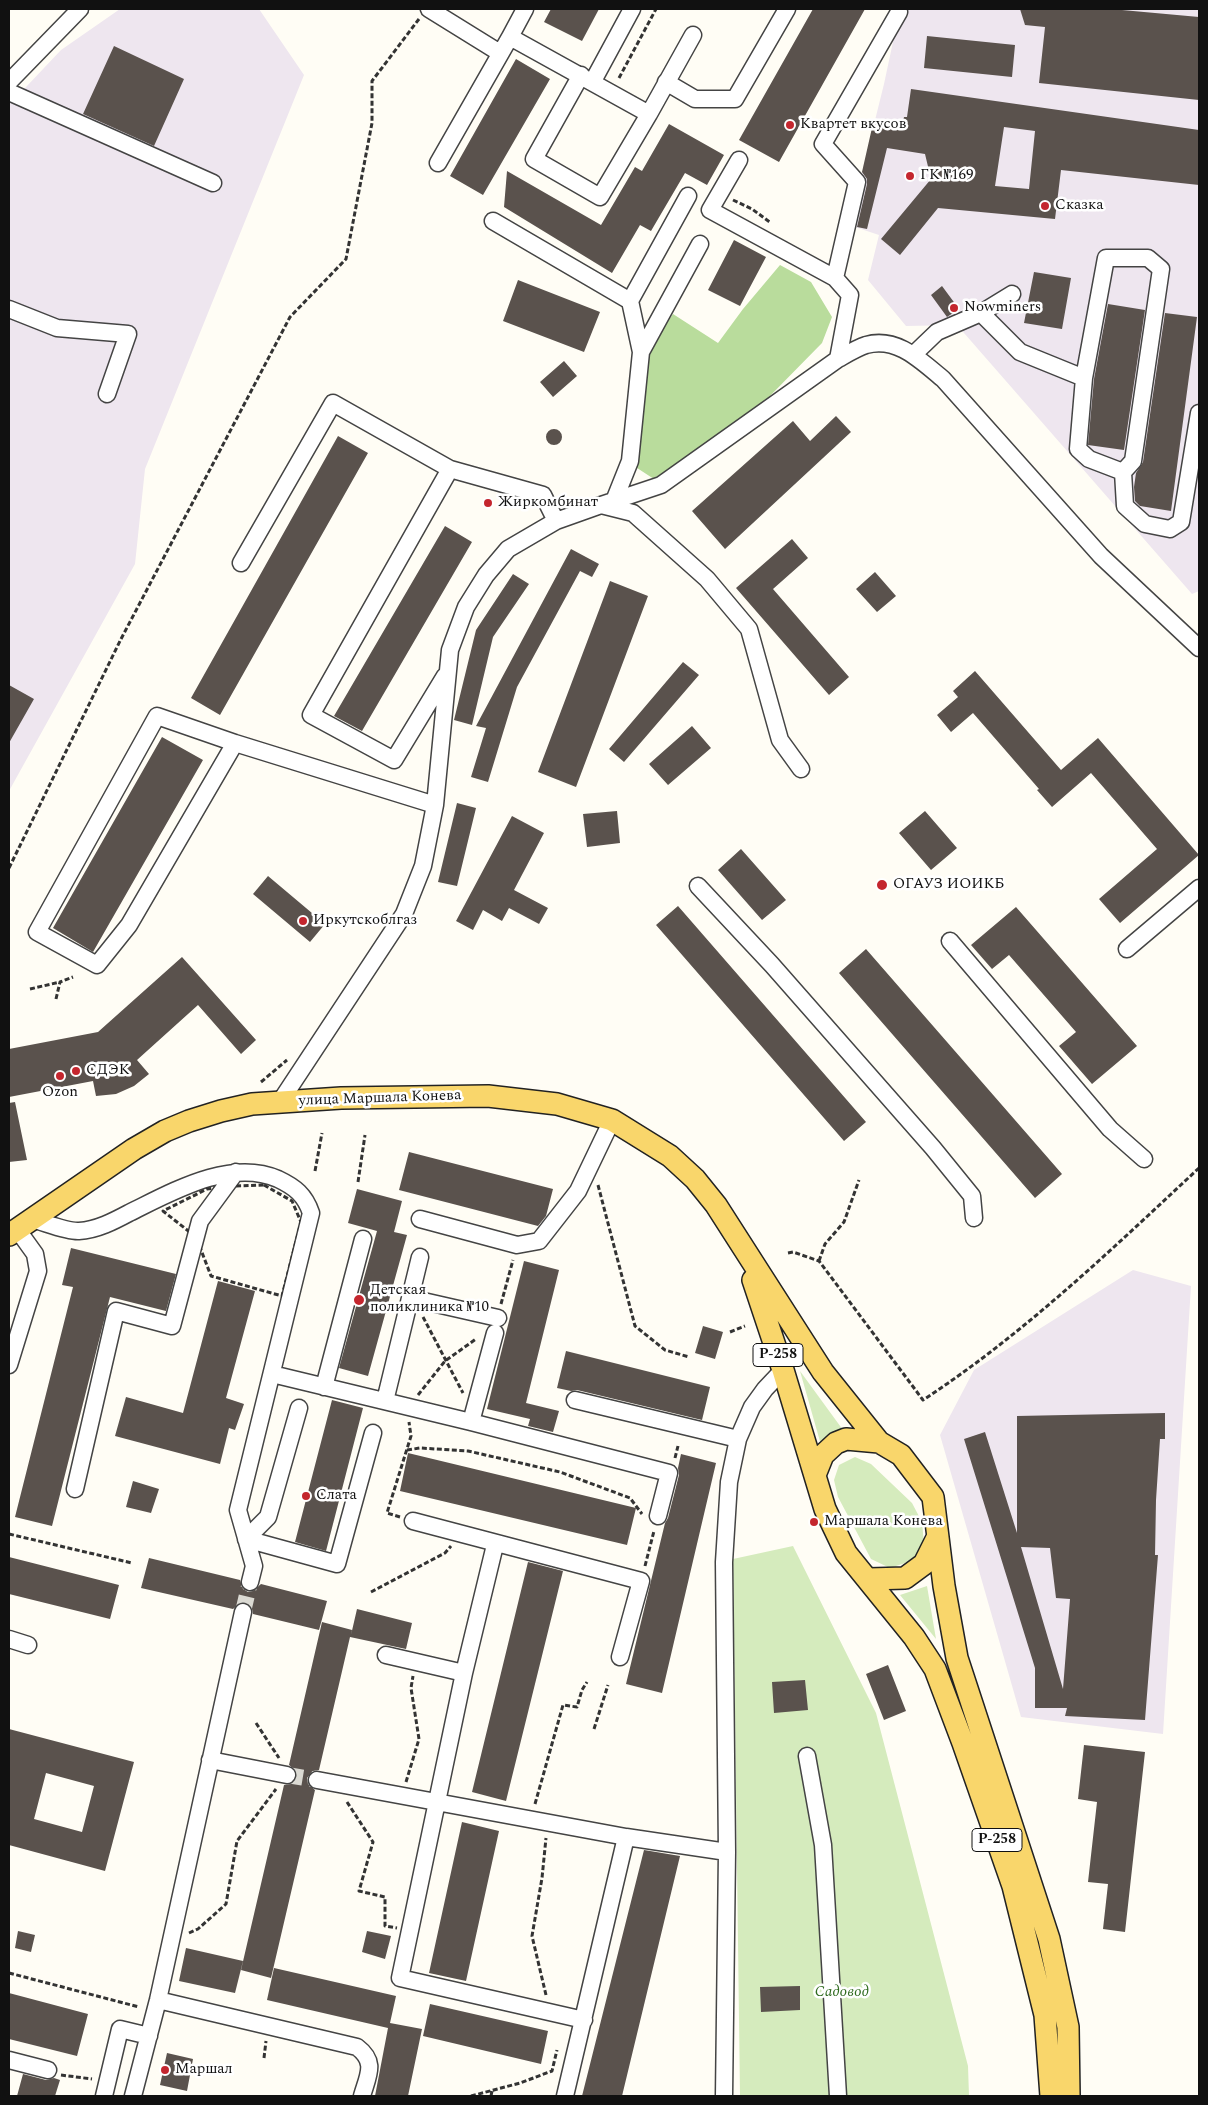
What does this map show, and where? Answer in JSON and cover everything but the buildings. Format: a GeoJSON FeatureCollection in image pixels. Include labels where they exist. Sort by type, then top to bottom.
{"type":"FeatureCollection","features":[{"type":"Feature","properties":{"kind":"main road","name":"улица Маршала Конева"},"geometry":{"type":"LineString","coordinates":[[19,1228],[134,1149],[164,1131],[189,1121],[252,1104],[341,1098],[488,1096],[557,1104],[612,1120],[670,1156],[695,1179],[716,1205],[735,1236]]}},
{"type":"Feature","properties":{"kind":"main road","name":"Р-258"},"geometry":{"type":"LineString","coordinates":[[735,1236],[750,1270],[826,1510],[846,1553],[869,1579],[914,1637],[935,1669],[963,1743],[1013,1886],[1045,2015],[1051,2096]]}},
{"type":"Feature","properties":{"kind":"main road","name":"Р-258"},"geometry":{"type":"LineString","coordinates":[[735,1236],[823,1372],[879,1442],[901,1454],[933,1497],[937,1538],[957,1658],[1049,1938],[1068,2027],[1070,2096]]}},
{"type":"Feature","properties":{"kind":"main road"},"geometry":{"type":"LineString","coordinates":[[815,1475],[823,1455],[836,1444],[846,1439],[879,1442]]}},
{"type":"Feature","properties":{"kind":"main road"},"geometry":{"type":"LineString","coordinates":[[869,1579],[905,1578],[924,1564],[937,1538]]}},
{"type":"Feature","properties":{"kind":"street"},"geometry":{"type":"LineString","coordinates":[[9,82],[80,9]]}},
{"type":"Feature","properties":{"kind":"street"},"geometry":{"type":"LineString","coordinates":[[438,163],[525,9]]}},
{"type":"Feature","properties":{"kind":"street"},"geometry":{"type":"LineString","coordinates":[[632,9],[534,158],[600,197],[693,35]]}},
{"type":"Feature","properties":{"kind":"street"},"geometry":{"type":"LineString","coordinates":[[666,82],[695,99],[735,99],[787,9]]}},
{"type":"Feature","properties":{"kind":"street"},"geometry":{"type":"LineString","coordinates":[[425,12],[500,53]]}},
{"type":"Feature","properties":{"kind":"street"},"geometry":{"type":"LineString","coordinates":[[835,278],[857,182],[823,144],[899,12]]}},
{"type":"Feature","properties":{"kind":"street"},"geometry":{"type":"LineString","coordinates":[[510,36],[649,114]]}},
{"type":"Feature","properties":{"kind":"street"},"geometry":{"type":"LineString","coordinates":[[9,92],[213,183]]}},
{"type":"Feature","properties":{"kind":"street"},"geometry":{"type":"LineString","coordinates":[[739,160],[710,210],[835,278],[850,295],[838,359]]}},
{"type":"Feature","properties":{"kind":"street"},"geometry":{"type":"LineString","coordinates":[[608,503],[630,461],[641,352],[630,301],[688,196]]}},
{"type":"Feature","properties":{"kind":"street"},"geometry":{"type":"LineString","coordinates":[[492,221],[630,301]]}},
{"type":"Feature","properties":{"kind":"street"},"geometry":{"type":"LineString","coordinates":[[641,352],[700,244]]}},
{"type":"Feature","properties":{"kind":"street"},"geometry":{"type":"LineString","coordinates":[[1123,472],[1089,460],[1078,449],[1084,378],[1106,258],[1148,258],[1161,269],[1133,462],[1123,472],[1125,506],[1145,524],[1170,529],[1181,522],[1199,412]]}},
{"type":"Feature","properties":{"kind":"street"},"geometry":{"type":"LineString","coordinates":[[913,355],[937,332],[980,313],[1012,294]]}},
{"type":"Feature","properties":{"kind":"street"},"geometry":{"type":"LineString","coordinates":[[9,309],[57,328],[128,334],[107,394]]}},
{"type":"Feature","properties":{"kind":"street"},"geometry":{"type":"LineString","coordinates":[[980,313],[1020,352],[1084,378]]}},
{"type":"Feature","properties":{"kind":"street"},"geometry":{"type":"LineString","coordinates":[[280,1102],[404,914],[423,866],[435,805],[450,650],[466,607],[486,575],[508,549],[556,521],[662,484],[838,359],[867,345],[888,342],[913,355],[943,379],[1101,556],[1199,648]]}},
{"type":"Feature","properties":{"kind":"street"},"geometry":{"type":"LineString","coordinates":[[241,563],[333,403],[450,469],[543,495],[556,521]]}},
{"type":"Feature","properties":{"kind":"street"},"geometry":{"type":"LineString","coordinates":[[448,672],[394,760],[311,715],[450,469]]}},
{"type":"Feature","properties":{"kind":"street"},"geometry":{"type":"LineString","coordinates":[[608,503],[633,513],[708,579],[749,629],[780,740],[801,769]]}},
{"type":"Feature","properties":{"kind":"street"},"geometry":{"type":"LineString","coordinates":[[235,743],[129,925],[97,965],[38,932],[157,716],[235,743],[435,805]]}},
{"type":"Feature","properties":{"kind":"street"},"geometry":{"type":"LineString","coordinates":[[698,886],[772,965],[933,1148],[972,1196],[974,1218]]}},
{"type":"Feature","properties":{"kind":"street"},"geometry":{"type":"LineString","coordinates":[[1127,949],[1199,888]]}},
{"type":"Feature","properties":{"kind":"street"},"geometry":{"type":"LineString","coordinates":[[950,941],[1110,1129],[1144,1159]]}},
{"type":"Feature","properties":{"kind":"street"},"geometry":{"type":"LineString","coordinates":[[420,1219],[517,1245],[539,1241],[578,1191],[612,1120]]}},
{"type":"Feature","properties":{"kind":"street"},"geometry":{"type":"LineString","coordinates":[[75,1489],[116,1311],[172,1326],[200,1221],[236,1172]]}},
{"type":"Feature","properties":{"kind":"street"},"geometry":{"type":"LineString","coordinates":[[19,1228],[78,1232],[103,1226],[182,1187],[236,1172],[272,1177],[294,1187],[307,1202],[311,1213],[238,1510],[254,1566],[250,1582]]}},
{"type":"Feature","properties":{"kind":"street"},"geometry":{"type":"LineString","coordinates":[[9,1365],[38,1271],[35,1254],[19,1228]]}},
{"type":"Feature","properties":{"kind":"street"},"geometry":{"type":"LineString","coordinates":[[324,1387],[363,1239]]}},
{"type":"Feature","properties":{"kind":"street"},"geometry":{"type":"LineString","coordinates":[[385,1402],[420,1257]]}},
{"type":"Feature","properties":{"kind":"street"},"geometry":{"type":"LineString","coordinates":[[410,1298],[492,1329],[471,1422]]}},
{"type":"Feature","properties":{"kind":"street"},"geometry":{"type":"LineString","coordinates":[[724,2096],[727,1852],[724,1562],[730,1482],[738,1439],[752,1407],[765,1389],[783,1370]]}},
{"type":"Feature","properties":{"kind":"street"},"geometry":{"type":"LineString","coordinates":[[272,1374],[471,1422],[668,1473],[658,1516]]}},
{"type":"Feature","properties":{"kind":"street"},"geometry":{"type":"LineString","coordinates":[[575,1400],[738,1439]]}},
{"type":"Feature","properties":{"kind":"street"},"geometry":{"type":"LineString","coordinates":[[246,1539],[268,1517],[299,1408]]}},
{"type":"Feature","properties":{"kind":"street"},"geometry":{"type":"LineString","coordinates":[[246,1539],[337,1564],[373,1433]]}},
{"type":"Feature","properties":{"kind":"street"},"geometry":{"type":"LineString","coordinates":[[413,1522],[641,1582],[620,1657]]}},
{"type":"Feature","properties":{"kind":"street"},"geometry":{"type":"LineString","coordinates":[[495,1545],[464,1673],[400,1978],[584,2020]]}},
{"type":"Feature","properties":{"kind":"street"},"geometry":{"type":"LineString","coordinates":[[133,2096],[158,2000],[243,1612]]}},
{"type":"Feature","properties":{"kind":"street"},"geometry":{"type":"LineString","coordinates":[[9,1639],[28,1644]]}},
{"type":"Feature","properties":{"kind":"street"},"geometry":{"type":"LineString","coordinates":[[386,1655],[464,1673]]}},
{"type":"Feature","properties":{"kind":"street"},"geometry":{"type":"LineString","coordinates":[[807,1756],[823,1845],[838,2096]]}},
{"type":"Feature","properties":{"kind":"street"},"geometry":{"type":"LineString","coordinates":[[210,1760],[286,1774]]}},
{"type":"Feature","properties":{"kind":"street"},"geometry":{"type":"LineString","coordinates":[[317,1780],[626,1837],[727,1852]]}},
{"type":"Feature","properties":{"kind":"street"},"geometry":{"type":"LineString","coordinates":[[565,2096],[626,1837]]}},
{"type":"Feature","properties":{"kind":"street"},"geometry":{"type":"LineString","coordinates":[[158,2000],[357,2047],[367,2054],[371,2064],[362,2096]]}},
{"type":"Feature","properties":{"kind":"street"},"geometry":{"type":"LineString","coordinates":[[105,2089],[120,2029],[149,2036]]}},
{"type":"Feature","properties":{"kind":"street"},"geometry":{"type":"LineString","coordinates":[[9,2060],[48,2070]]}},
{"type":"Feature","properties":{"kind":"path"},"geometry":{"type":"LineString","coordinates":[[625,81],[618,78],[656,9]]}},
{"type":"Feature","properties":{"kind":"path"},"geometry":{"type":"LineString","coordinates":[[9,868],[121,639],[290,317],[346,259],[372,123],[372,81],[425,12]]}},
{"type":"Feature","properties":{"kind":"path"},"geometry":{"type":"LineString","coordinates":[[30,989],[73,977]]}},
{"type":"Feature","properties":{"kind":"path"},"geometry":{"type":"LineString","coordinates":[[56,1000],[60,982]]}},
{"type":"Feature","properties":{"kind":"path"},"geometry":{"type":"LineString","coordinates":[[261,1082],[289,1059]]}},
{"type":"Feature","properties":{"kind":"path"},"geometry":{"type":"LineString","coordinates":[[315,1171],[322,1133]]}},
{"type":"Feature","properties":{"kind":"path"},"geometry":{"type":"LineString","coordinates":[[358,1182],[365,1135]]}},
{"type":"Feature","properties":{"kind":"path"},"geometry":{"type":"LineString","coordinates":[[592,1160],[636,1326],[665,1350],[689,1357]]}},
{"type":"Feature","properties":{"kind":"path"},"geometry":{"type":"LineString","coordinates":[[788,1253],[793,1252],[820,1261],[923,1400],[977,1364],[1048,1304],[1199,1168]]}},
{"type":"Feature","properties":{"kind":"path"},"geometry":{"type":"LineString","coordinates":[[820,1261],[825,1244],[844,1222],[859,1180]]}},
{"type":"Feature","properties":{"kind":"path"},"geometry":{"type":"LineString","coordinates":[[264,1185],[292,1201],[301,1222],[282,1296],[211,1276],[196,1237],[163,1211],[207,1189],[264,1185]]}},
{"type":"Feature","properties":{"kind":"path"},"geometry":{"type":"LineString","coordinates":[[418,1395],[445,1361],[492,1329],[508,1276]]}},
{"type":"Feature","properties":{"kind":"path"},"geometry":{"type":"LineString","coordinates":[[422,1314],[463,1394]]}},
{"type":"Feature","properties":{"kind":"path"},"geometry":{"type":"LineString","coordinates":[[730,1332],[745,1326]]}},
{"type":"Feature","properties":{"kind":"path"},"geometry":{"type":"LineString","coordinates":[[387,1513],[411,1436],[408,1414]]}},
{"type":"Feature","properties":{"kind":"path"},"geometry":{"type":"LineString","coordinates":[[674,1462],[678,1446]]}},
{"type":"Feature","properties":{"kind":"path"},"geometry":{"type":"LineString","coordinates":[[407,1450],[420,1448],[468,1451],[560,1472],[630,1498]]}},
{"type":"Feature","properties":{"kind":"path"},"geometry":{"type":"LineString","coordinates":[[641,1582],[658,1516]]}},
{"type":"Feature","properties":{"kind":"path"},"geometry":{"type":"LineString","coordinates":[[9,1534],[132,1563]]}},
{"type":"Feature","properties":{"kind":"path"},"geometry":{"type":"LineString","coordinates":[[372,1592],[445,1553]]}},
{"type":"Feature","properties":{"kind":"path"},"geometry":{"type":"LineString","coordinates":[[533,1812],[563,1705],[577,1707],[582,1690],[587,1682]]}},
{"type":"Feature","properties":{"kind":"path"},"geometry":{"type":"LineString","coordinates":[[594,1729],[608,1685]]}},
{"type":"Feature","properties":{"kind":"path"},"geometry":{"type":"LineString","coordinates":[[409,1775],[419,1739],[411,1688]]}},
{"type":"Feature","properties":{"kind":"path"},"geometry":{"type":"LineString","coordinates":[[256,1723],[275,1753]]}},
{"type":"Feature","properties":{"kind":"path"},"geometry":{"type":"LineString","coordinates":[[189,1933],[198,1929],[226,1904],[237,1841],[286,1774]]}},
{"type":"Feature","properties":{"kind":"path"},"geometry":{"type":"LineString","coordinates":[[347,1803],[373,1842],[359,1891],[385,1896],[385,1926]]}},
{"type":"Feature","properties":{"kind":"path"},"geometry":{"type":"LineString","coordinates":[[547,1823],[542,1878],[532,1936],[546,1997],[552,2013]]}},
{"type":"Feature","properties":{"kind":"path"},"geometry":{"type":"LineString","coordinates":[[9,1973],[139,2006]]}},
{"type":"Feature","properties":{"kind":"path"},"geometry":{"type":"LineString","coordinates":[[471,2096],[520,2083],[552,2070],[559,2045]]}},
{"type":"Feature","properties":{"kind":"path"},"geometry":{"type":"LineString","coordinates":[[48,2070],[105,2089]]}},
{"type":"Feature","properties":{"kind":"path"},"geometry":{"type":"LineString","coordinates":[[491,2096],[492,2090]]}},
{"type":"Feature","properties":{"kind":"shaded area"},"geometry":{"type":"Polygon","coordinates":[[[120,9],[259,9],[304,75],[145,469],[135,564],[9,791],[9,105],[61,50],[120,9]]]}},
{"type":"Feature","properties":{"kind":"shaded area"},"geometry":{"type":"Polygon","coordinates":[[[900,9],[1199,9],[1199,591],[1192,594],[957,325],[906,326],[868,280],[879,235],[849,225],[884,84],[900,9]]]}},
{"type":"Feature","properties":{"kind":"shaded area"},"geometry":{"type":"Polygon","coordinates":[[[1133,1270],[1191,1286],[1163,1734],[1021,1717],[940,1435],[974,1370],[1133,1270]]]}},
{"type":"Feature","properties":{"kind":"green space"},"geometry":{"type":"Polygon","coordinates":[[[780,265],[811,282],[832,317],[822,343],[766,400],[657,481],[634,466],[644,355],[673,314],[718,343],[743,309],[780,265]]]}},
{"type":"Feature","properties":{"kind":"green space"},"geometry":{"type":"Polygon","coordinates":[[[800,1371],[843,1430],[821,1445],[800,1371]]]}},
{"type":"Feature","properties":{"kind":"green space"},"geometry":{"type":"Polygon","coordinates":[[[855,1457],[871,1464],[912,1503],[922,1522],[924,1544],[917,1555],[905,1563],[890,1568],[871,1559],[838,1497],[834,1480],[839,1465],[855,1457]]]}},
{"type":"Feature","properties":{"kind":"green space","name":"Садовод"},"geometry":{"type":"Polygon","coordinates":[[[793,1546],[876,1713],[968,2066],[969,2096],[740,2096],[733,1559],[793,1546]]]}},
{"type":"Feature","properties":{"kind":"green space"},"geometry":{"type":"Polygon","coordinates":[[[927,1586],[936,1639],[900,1595],[927,1586]]]}},
{"type":"Feature","properties":{"kind":"tunnel"},"geometry":{"type":"LineString","coordinates":[[243,1612],[250,1582]]}},
{"type":"Feature","properties":{"kind":"tunnel"},"geometry":{"type":"LineString","coordinates":[[287,1775],[317,1780]]}},
{"type":"Feature","properties":{"kind":"place","name":"Квартет вкусов"},"geometry":{"type":"Point","coordinates":[790,125]}},
{"type":"Feature","properties":{"kind":"place","name":"ГК №169"},"geometry":{"type":"Point","coordinates":[910,176]}},
{"type":"Feature","properties":{"kind":"place","name":"Сказка"},"geometry":{"type":"Point","coordinates":[1045,206]}},
{"type":"Feature","properties":{"kind":"place","name":"Nowminers"},"geometry":{"type":"Point","coordinates":[954,308]}},
{"type":"Feature","properties":{"kind":"place","name":"Жиркомбинат"},"geometry":{"type":"Point","coordinates":[488,503]}},
{"type":"Feature","properties":{"kind":"place","name":"ОГАУЗ ИОИКБ"},"geometry":{"type":"Point","coordinates":[882,885]}},
{"type":"Feature","properties":{"kind":"place","name":"Иркутскоблгаз"},"geometry":{"type":"Point","coordinates":[303,921]}},
{"type":"Feature","properties":{"kind":"place","name":"СДЭК"},"geometry":{"type":"Point","coordinates":[76,1071]}},
{"type":"Feature","properties":{"kind":"place","name":"Ozon"},"geometry":{"type":"Point","coordinates":[60,1076]}},
{"type":"Feature","properties":{"kind":"place","name":"Детская поликлиника №10"},"geometry":{"type":"Point","coordinates":[359,1300]}},
{"type":"Feature","properties":{"kind":"place","name":"Слата"},"geometry":{"type":"Point","coordinates":[306,1496]}},
{"type":"Feature","properties":{"kind":"place","name":"Маршала Конева"},"geometry":{"type":"Point","coordinates":[814,1522]}},
{"type":"Feature","properties":{"kind":"place","name":"Маршал"},"geometry":{"type":"Point","coordinates":[165,2070]}}]}
